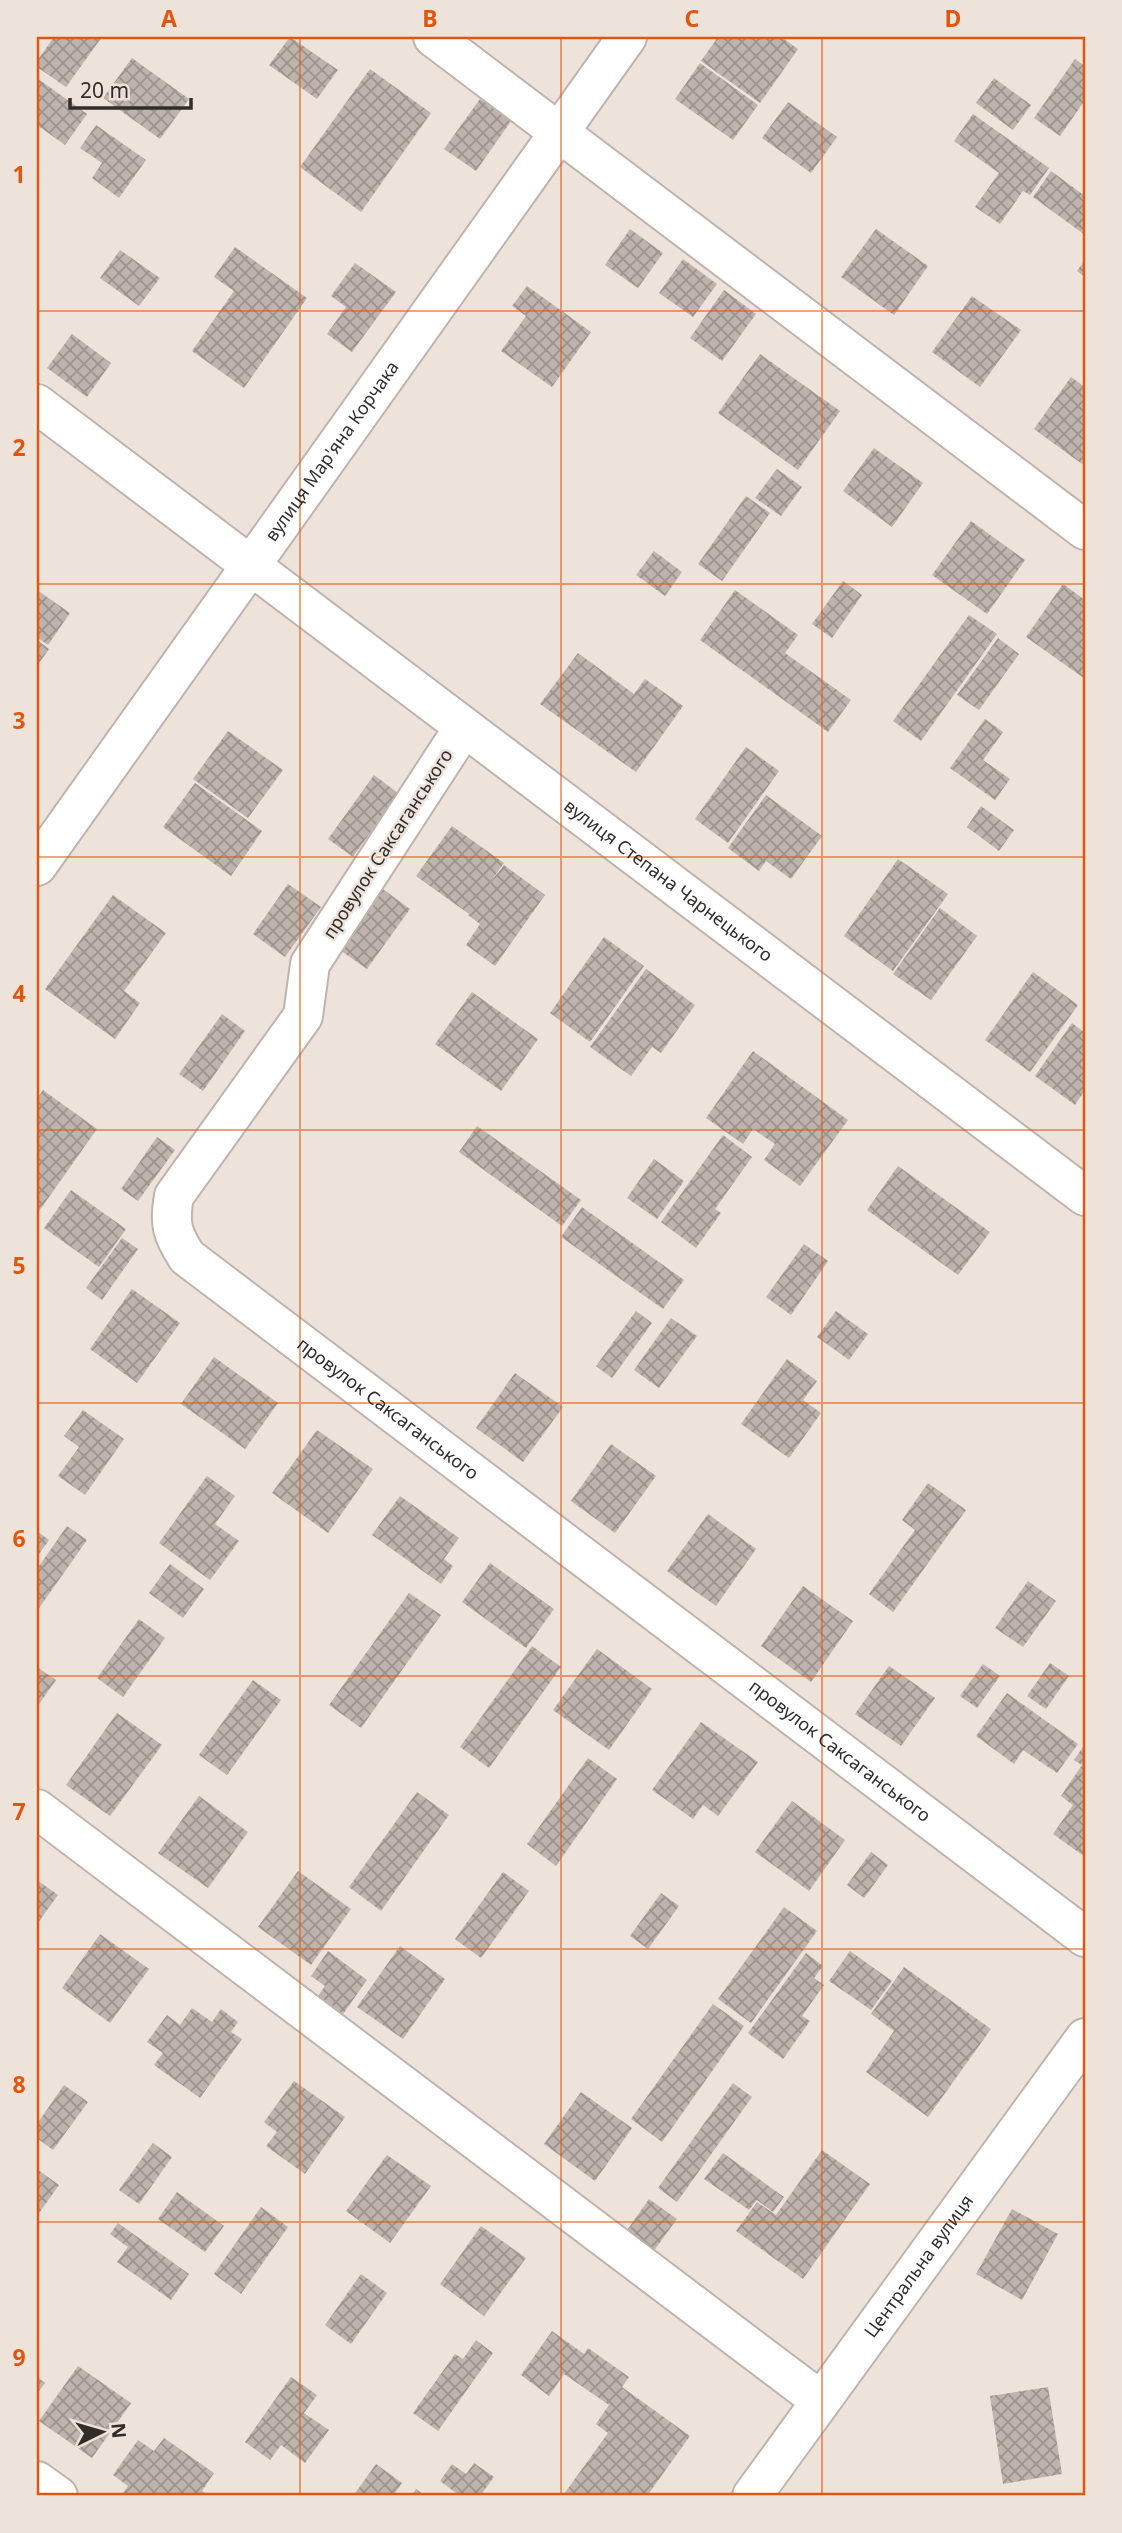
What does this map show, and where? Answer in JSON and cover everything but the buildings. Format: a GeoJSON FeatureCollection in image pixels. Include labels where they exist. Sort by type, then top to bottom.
{"type":"FeatureCollection","features":[{"type":"Feature","properties":{"kind":"street"},"geometry":{"type":"LineString","coordinates":[[433,37],[1085,530]]}},
{"type":"Feature","properties":{"kind":"street","name":"вулиця Мар'яна Корчака"},"geometry":{"type":"LineString","coordinates":[[37,866],[627,37]]}},
{"type":"Feature","properties":{"kind":"street","name":"вулиця Степана Чарнецького"},"geometry":{"type":"LineString","coordinates":[[37,404],[1085,1196]]}},
{"type":"Feature","properties":{"kind":"street","name":"провулок Саксаганського"},"geometry":{"type":"LineString","coordinates":[[464,727],[310,964],[303,1016],[174,1196],[170,1215],[174,1237],[187,1257],[1085,1937]]}},
{"type":"Feature","properties":{"kind":"street"},"geometry":{"type":"LineString","coordinates":[[37,1809],[821,2401]]}},
{"type":"Feature","properties":{"kind":"street","name":"Центральна вулиця"},"geometry":{"type":"LineString","coordinates":[[752,2496],[1085,2038]]}},
{"type":"Feature","properties":{"kind":"street"},"geometry":{"type":"LineString","coordinates":[[37,2481],[58,2496]]}}]}
